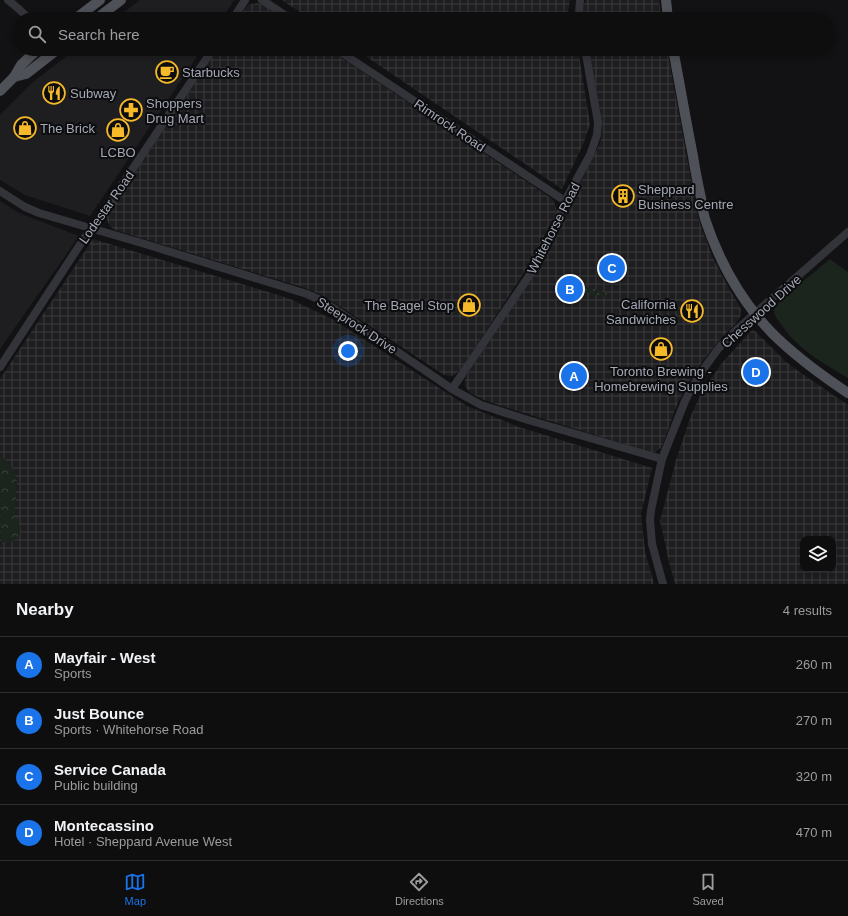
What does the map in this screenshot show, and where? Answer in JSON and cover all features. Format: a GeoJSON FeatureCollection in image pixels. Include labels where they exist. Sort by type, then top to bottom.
{"type":"FeatureCollection","features":[{"type":"Feature","properties":{"kind":"main road"},"geometry":{"type":"LineString","coordinates":[[84,12],[100,0]]}},
{"type":"Feature","properties":{"kind":"main road"},"geometry":{"type":"LineString","coordinates":[[105,12],[121,0]]}},
{"type":"Feature","properties":{"kind":"main road"},"geometry":{"type":"LineString","coordinates":[[666,0],[667,12]]}},
{"type":"Feature","properties":{"kind":"main road"},"geometry":{"type":"LineString","coordinates":[[0,91],[14,77],[21,65],[31,56]]}},
{"type":"Feature","properties":{"kind":"main road"},"geometry":{"type":"LineString","coordinates":[[14,77],[26,74],[48,56]]}},
{"type":"Feature","properties":{"kind":"main road"},"geometry":{"type":"LineString","coordinates":[[674,56],[705,218],[725,267],[738,290],[772,333],[794,353],[848,393]]}},
{"type":"Feature","properties":{"kind":"street"},"geometry":{"type":"LineString","coordinates":[[8,0],[22,12]]}},
{"type":"Feature","properties":{"kind":"street"},"geometry":{"type":"LineString","coordinates":[[237,12],[245,0]]}},
{"type":"Feature","properties":{"kind":"street"},"geometry":{"type":"LineString","coordinates":[[262,0],[280,12]]}},
{"type":"Feature","properties":{"kind":"street"},"geometry":{"type":"LineString","coordinates":[[579,12],[580,0]]}},
{"type":"Feature","properties":{"kind":"street","name":"Lodestar Road"},"geometry":{"type":"LineString","coordinates":[[0,367],[75,251],[99,220],[208,56]]}},
{"type":"Feature","properties":{"kind":"street","name":"Rimrock Road"},"geometry":{"type":"LineString","coordinates":[[346,56],[565,202]]}},
{"type":"Feature","properties":{"kind":"street","name":"Whitehorse Road"},"geometry":{"type":"LineString","coordinates":[[452,389],[531,273],[596,142],[598,122],[586,56]]}},
{"type":"Feature","properties":{"kind":"street","name":"Steeprock Drive"},"geometry":{"type":"LineString","coordinates":[[0,191],[39,213],[300,292],[318,299],[452,389],[474,401],[490,408],[662,459]]}},
{"type":"Feature","properties":{"kind":"street","name":"Chesswood Drive"},"geometry":{"type":"LineString","coordinates":[[663,584],[652,544],[650,520],[651,510],[662,459],[685,401],[702,371],[718,349],[734,332],[848,232]]}},
{"type":"Feature","properties":{"kind":"shaded area"},"geometry":{"type":"Polygon","coordinates":[[[140,0],[234,0],[226,12],[124,12],[140,0]]]}},
{"type":"Feature","properties":{"kind":"shaded area"},"geometry":{"type":"Polygon","coordinates":[[[282,0],[570,0],[568,12],[300,12],[282,0]]]}},
{"type":"Feature","properties":{"kind":"shaded area"},"geometry":{"type":"Polygon","coordinates":[[[585,0],[659,0],[660,12],[583,12],[585,0]]]}},
{"type":"Feature","properties":{"kind":"shaded area"},"geometry":{"type":"Polygon","coordinates":[[[257,3],[273,12],[243,12],[248,5],[257,3]]]}},
{"type":"Feature","properties":{"kind":"shaded area"},"geometry":{"type":"Polygon","coordinates":[[[67,56],[197,56],[90,216],[25,195],[0,180],[0,115],[33,82],[67,56]]]}},
{"type":"Feature","properties":{"kind":"shaded area"},"geometry":{"type":"Polygon","coordinates":[[[213,56],[338,56],[551,198],[554,201],[556,209],[534,257],[462,368],[456,374],[451,376],[444,375],[320,294],[305,288],[115,230],[108,223],[108,212],[213,56]]]}},
{"type":"Feature","properties":{"kind":"shaded area"},"geometry":{"type":"Polygon","coordinates":[[[365,56],[579,56],[590,124],[584,142],[562,189],[365,56]]]}},
{"type":"Feature","properties":{"kind":"shaded area"},"geometry":{"type":"Polygon","coordinates":[[[590,56],[668,56],[700,224],[713,258],[741,310],[740,317],[736,323],[713,348],[688,383],[676,407],[663,444],[661,448],[655,452],[647,451],[498,405],[470,393],[465,386],[466,376],[539,267],[600,143],[602,121],[590,56]]]}},
{"type":"Feature","properties":{"kind":"shaded area"},"geometry":{"type":"Polygon","coordinates":[[[0,201],[19,213],[79,236],[0,349],[0,201]]]}},
{"type":"Feature","properties":{"kind":"shaded area"},"geometry":{"type":"Polygon","coordinates":[[[93,239],[288,298],[334,320],[467,406],[519,427],[652,468],[641,514],[645,551],[654,584],[0,584],[0,379],[93,239]]]}},
{"type":"Feature","properties":{"kind":"shaded area"},"geometry":{"type":"Polygon","coordinates":[[[752,330],[755,331],[785,361],[848,405],[848,584],[675,584],[660,521],[676,460],[691,415],[700,396],[721,364],[752,330]]]}},
{"type":"Feature","properties":{"kind":"green space"},"geometry":{"type":"Polygon","coordinates":[[[830,259],[848,272],[848,378],[811,355],[795,341],[787,333],[774,313],[774,308],[783,298],[830,259]]]}},
{"type":"Feature","properties":{"kind":"green space"},"geometry":{"type":"Polygon","coordinates":[[[574,283],[607,293],[605,298],[573,288],[574,283]]]}},
{"type":"Feature","properties":{"kind":"green space"},"geometry":{"type":"Polygon","coordinates":[[[0,456],[5,459],[14,470],[17,482],[15,511],[20,525],[20,534],[14,541],[1,544],[0,456]]]}},
{"type":"Feature","properties":{"kind":"place","name":"Starbucks"},"geometry":{"type":"Point","coordinates":[167,72]}},
{"type":"Feature","properties":{"kind":"place","name":"Subway"},"geometry":{"type":"Point","coordinates":[54,93]}},
{"type":"Feature","properties":{"kind":"place","name":"Shoppers Drug Mart"},"geometry":{"type":"Point","coordinates":[131,110]}},
{"type":"Feature","properties":{"kind":"place","name":"The Brick"},"geometry":{"type":"Point","coordinates":[25,128]}},
{"type":"Feature","properties":{"kind":"place","name":"LCBO"},"geometry":{"type":"Point","coordinates":[118,130]}},
{"type":"Feature","properties":{"kind":"place","name":"Sheppard Business Centre"},"geometry":{"type":"Point","coordinates":[623,196]}},
{"type":"Feature","properties":{"kind":"place","name":"Service Canada"},"geometry":{"type":"Point","coordinates":[612,268]}},
{"type":"Feature","properties":{"kind":"place","name":"Just Bounce"},"geometry":{"type":"Point","coordinates":[570,289]}},
{"type":"Feature","properties":{"kind":"place","name":"The Bagel Stop"},"geometry":{"type":"Point","coordinates":[469,305]}},
{"type":"Feature","properties":{"kind":"place","name":"California Sandwiches"},"geometry":{"type":"Point","coordinates":[692,311]}},
{"type":"Feature","properties":{"kind":"place","name":"Toronto Brewing - Homebrewing Supplies"},"geometry":{"type":"Point","coordinates":[661,349]}},
{"type":"Feature","properties":{"kind":"place","name":"Montecassino"},"geometry":{"type":"Point","coordinates":[756,372]}},
{"type":"Feature","properties":{"kind":"place","name":"Mayfair - West"},"geometry":{"type":"Point","coordinates":[574,376]}}]}
